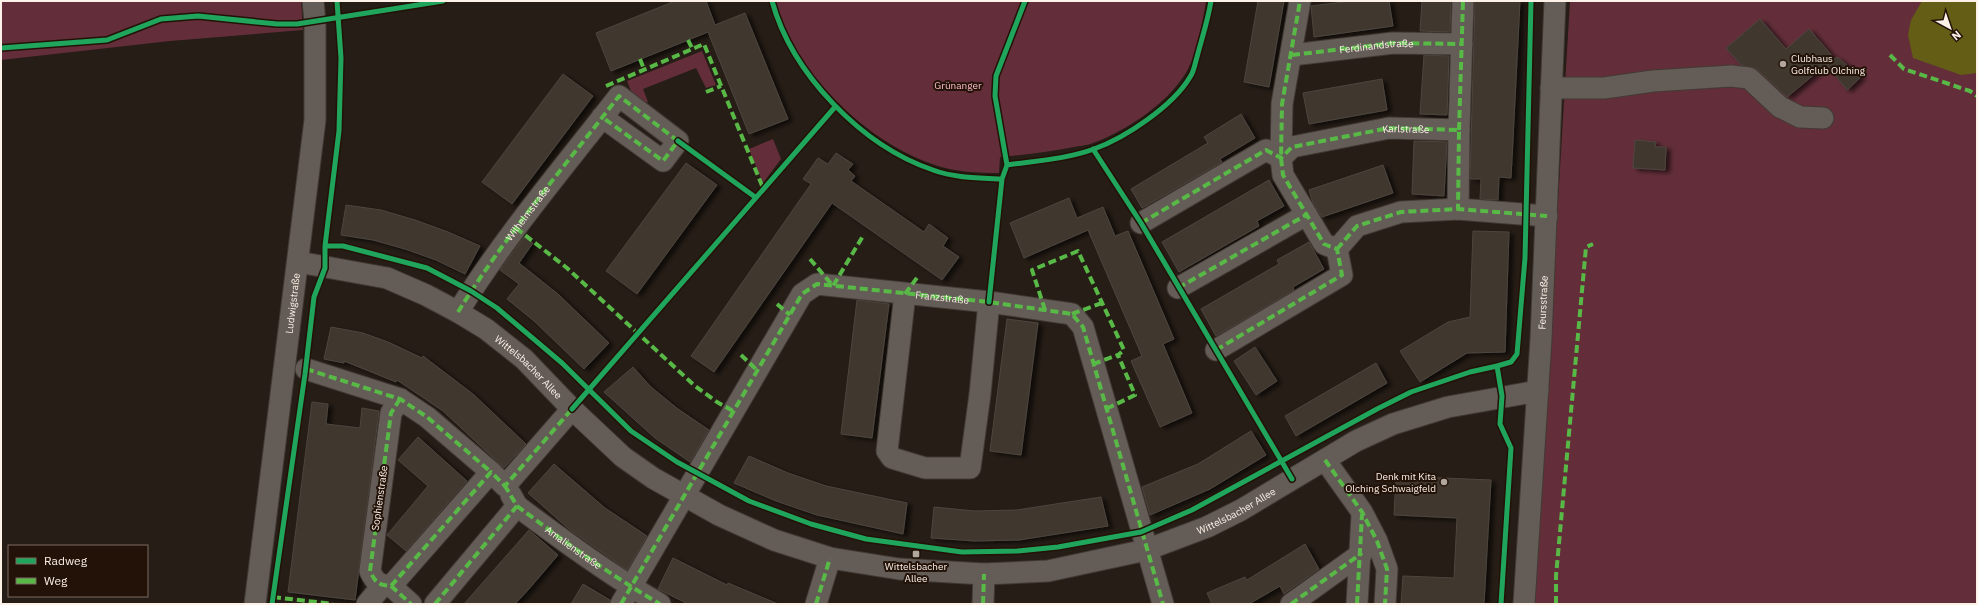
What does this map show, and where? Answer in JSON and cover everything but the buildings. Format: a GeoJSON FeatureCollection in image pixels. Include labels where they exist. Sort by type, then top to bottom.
{"type":"FeatureCollection","features":[{"type":"Feature","properties":{"kind":"street","name":"Ludwigstraße"},"geometry":{"type":"LineString","coordinates":[[255,604],[315,120],[315,22],[313,1]]}},
{"type":"Feature","properties":{"kind":"street"},"geometry":{"type":"LineString","coordinates":[[1300,1],[1292,55],[1282,104],[1281,158],[1283,175],[1324,244],[1337,249]]}},
{"type":"Feature","properties":{"kind":"street"},"geometry":{"type":"LineString","coordinates":[[1458,209],[1463,1]]}},
{"type":"Feature","properties":{"kind":"street","name":"Feursstraße"},"geometry":{"type":"LineString","coordinates":[[1524,604],[1538,391],[1547,216],[1555,1]]}},
{"type":"Feature","properties":{"kind":"street","name":"Ferdinandstraße"},"geometry":{"type":"LineString","coordinates":[[1292,55],[1393,43],[1462,44]]}},
{"type":"Feature","properties":{"kind":"street"},"geometry":{"type":"LineString","coordinates":[[1551,88],[1604,88],[1653,81],[1731,76],[1749,78],[1780,107],[1800,117],[1823,118]]}},
{"type":"Feature","properties":{"kind":"street","name":"Wilhelmstraße"},"geometry":{"type":"LineString","coordinates":[[458,312],[495,256],[602,117]]}},
{"type":"Feature","properties":{"kind":"street","name":"Karlstraße"},"geometry":{"type":"LineString","coordinates":[[1281,158],[1292,147],[1388,128],[1459,130]]}},
{"type":"Feature","properties":{"kind":"street"},"geometry":{"type":"LineString","coordinates":[[1141,223],[1266,150],[1281,158]]}},
{"type":"Feature","properties":{"kind":"street"},"geometry":{"type":"LineString","coordinates":[[1337,249],[1357,226],[1401,212],[1458,209],[1547,216]]}},
{"type":"Feature","properties":{"kind":"street"},"geometry":{"type":"LineString","coordinates":[[1178,288],[1306,215]]}},
{"type":"Feature","properties":{"kind":"street"},"geometry":{"type":"LineString","coordinates":[[1216,350],[1342,275],[1337,249]]}},
{"type":"Feature","properties":{"kind":"street","name":"Wittelsbacher Allee"},"geometry":{"type":"LineString","coordinates":[[298,262],[387,278],[426,295],[458,312],[486,329],[524,359],[572,409],[624,457],[653,478],[719,515],[774,540],[830,558],[899,569],[984,574],[1048,571],[1146,550],[1207,528],[1241,510],[1356,441],[1393,424],[1423,414],[1471,402],[1538,391]]}},
{"type":"Feature","properties":{"kind":"street","name":"Franzstraße"},"geometry":{"type":"LineString","coordinates":[[683,496],[802,294],[817,284],[989,302],[1072,314],[1083,327],[1146,550],[1163,604]]}},
{"type":"Feature","properties":{"kind":"street"},"geometry":{"type":"LineString","coordinates":[[905,294],[887,451],[892,458],[925,468],[970,468],[980,394],[989,302]]}},
{"type":"Feature","properties":{"kind":"street"},"geometry":{"type":"LineString","coordinates":[[306,370],[400,399],[427,417],[498,479],[518,506],[435,604]]}},
{"type":"Feature","properties":{"kind":"street","name":"Sophienstraße"},"geometry":{"type":"LineString","coordinates":[[400,399],[390,413],[370,571],[374,581],[387,586],[411,604]]}},
{"type":"Feature","properties":{"kind":"street"},"geometry":{"type":"LineString","coordinates":[[368,604],[572,409]]}},
{"type":"Feature","properties":{"kind":"street"},"geometry":{"type":"LineString","coordinates":[[1325,460],[1362,512],[1377,541],[1387,569],[1385,604]]}},
{"type":"Feature","properties":{"kind":"street"},"geometry":{"type":"LineString","coordinates":[[626,596],[683,496]]}},
{"type":"Feature","properties":{"kind":"street","name":"Amalienstraße"},"geometry":{"type":"LineString","coordinates":[[518,506],[585,557],[626,596],[660,604]]}},
{"type":"Feature","properties":{"kind":"street"},"geometry":{"type":"LineString","coordinates":[[1358,604],[1362,553],[1362,512]]}},
{"type":"Feature","properties":{"kind":"street"},"geometry":{"type":"LineString","coordinates":[[1291,604],[1362,553]]}},
{"type":"Feature","properties":{"kind":"street"},"geometry":{"type":"LineString","coordinates":[[816,604],[830,558]]}},
{"type":"Feature","properties":{"kind":"street"},"geometry":{"type":"LineString","coordinates":[[983,604],[984,574]]}},
{"type":"Feature","properties":{"kind":"green space"},"geometry":{"type":"Polygon","coordinates":[[[1,1],[301,1],[303,30],[170,41],[1,60],[1,1]]]}},
{"type":"Feature","properties":{"kind":"green space","name":"Grünanger"},"geometry":{"type":"Polygon","coordinates":[[[775,1],[1206,1],[1197,45],[1188,69],[1170,93],[1147,114],[1120,131],[1090,144],[1000,157],[999,173],[983,173],[950,169],[914,157],[874,133],[854,118],[820,84],[806,65],[791,41],[775,1]]]}},
{"type":"Feature","properties":{"kind":"green space"},"geometry":{"type":"Polygon","coordinates":[[[1570,1],[1977,1],[1977,604],[1534,604],[1570,1]]]}},
{"type":"Feature","properties":{"kind":"green space"},"geometry":{"type":"Polygon","coordinates":[[[702,51],[716,85],[706,88],[696,68],[643,89],[648,102],[640,105],[635,101],[627,81],[702,51]]]}},
{"type":"Feature","properties":{"kind":"green space"},"geometry":{"type":"Polygon","coordinates":[[[773,139],[781,159],[763,183],[749,149],[773,139]]]}},
{"type":"Feature","properties":{"kind":"shaded area"},"geometry":{"type":"Polygon","coordinates":[[[1922,1],[1977,1],[1977,73],[1961,75],[1913,58],[1908,35],[1911,20],[1922,1]]]}},
{"type":"Feature","properties":{"kind":"marked path"},"geometry":{"type":"LineString","coordinates":[[1216,350],[1342,275],[1337,249],[1324,244],[1283,175],[1281,158],[1282,104],[1300,1]]}},
{"type":"Feature","properties":{"kind":"marked path"},"geometry":{"type":"LineString","coordinates":[[1459,130],[1463,1]]}},
{"type":"Feature","properties":{"kind":"marked path"},"geometry":{"type":"LineString","coordinates":[[688,40],[692,48]]}},
{"type":"Feature","properties":{"kind":"marked path"},"geometry":{"type":"LineString","coordinates":[[1292,55],[1393,43],[1462,44]]}},
{"type":"Feature","properties":{"kind":"marked path"},"geometry":{"type":"LineString","coordinates":[[606,86],[704,44],[763,188]]}},
{"type":"Feature","properties":{"kind":"marked path"},"geometry":{"type":"LineString","coordinates":[[1890,55],[1904,69],[1970,91],[1977,96]]}},
{"type":"Feature","properties":{"kind":"marked path"},"geometry":{"type":"LineString","coordinates":[[640,59],[644,69]]}},
{"type":"Feature","properties":{"kind":"marked path"},"geometry":{"type":"LineString","coordinates":[[706,92],[721,86]]}},
{"type":"Feature","properties":{"kind":"marked path"},"geometry":{"type":"LineString","coordinates":[[458,312],[495,256],[515,229],[556,176],[598,123],[619,96],[678,141],[663,161],[602,117]]}},
{"type":"Feature","properties":{"kind":"marked path"},"geometry":{"type":"LineString","coordinates":[[1141,223],[1266,150],[1281,158],[1292,147],[1389,128],[1459,130],[1458,209]]}},
{"type":"Feature","properties":{"kind":"marked path"},"geometry":{"type":"LineString","coordinates":[[1337,249],[1357,226],[1401,212],[1458,209],[1547,216]]}},
{"type":"Feature","properties":{"kind":"marked path"},"geometry":{"type":"LineString","coordinates":[[1178,288],[1306,215]]}},
{"type":"Feature","properties":{"kind":"marked path"},"geometry":{"type":"LineString","coordinates":[[516,228],[567,268],[695,386],[717,402],[733,411]]}},
{"type":"Feature","properties":{"kind":"marked path"},"geometry":{"type":"LineString","coordinates":[[810,259],[833,286],[863,236]]}},
{"type":"Feature","properties":{"kind":"marked path"},"geometry":{"type":"LineString","coordinates":[[1556,604],[1556,576],[1586,247],[1593,244]]}},
{"type":"Feature","properties":{"kind":"marked path"},"geometry":{"type":"LineString","coordinates":[[1045,310],[1032,270],[1078,251],[1124,350],[1118,355],[1135,395],[1106,409]]}},
{"type":"Feature","properties":{"kind":"marked path"},"geometry":{"type":"LineString","coordinates":[[905,294],[919,275]]}},
{"type":"Feature","properties":{"kind":"marked path"},"geometry":{"type":"LineString","coordinates":[[621,604],[802,294],[817,284],[989,302],[1072,314],[1083,327],[1163,604]]}},
{"type":"Feature","properties":{"kind":"marked path"},"geometry":{"type":"LineString","coordinates":[[1072,314],[1102,303]]}},
{"type":"Feature","properties":{"kind":"marked path"},"geometry":{"type":"LineString","coordinates":[[777,304],[790,315]]}},
{"type":"Feature","properties":{"kind":"marked path"},"geometry":{"type":"LineString","coordinates":[[741,355],[757,370]]}},
{"type":"Feature","properties":{"kind":"marked path"},"geometry":{"type":"LineString","coordinates":[[1093,364],[1118,355]]}},
{"type":"Feature","properties":{"kind":"marked path"},"geometry":{"type":"LineString","coordinates":[[306,369],[400,399],[427,417],[491,472]]}},
{"type":"Feature","properties":{"kind":"marked path"},"geometry":{"type":"LineString","coordinates":[[400,399],[391,413],[370,571],[378,582],[383,585],[391,586],[491,472],[505,486],[572,409]]}},
{"type":"Feature","properties":{"kind":"marked path"},"geometry":{"type":"LineString","coordinates":[[1325,460],[1362,512],[1377,541],[1387,569],[1385,604]]}},
{"type":"Feature","properties":{"kind":"marked path"},"geometry":{"type":"LineString","coordinates":[[435,604],[517,506],[505,486]]}},
{"type":"Feature","properties":{"kind":"marked path"},"geometry":{"type":"LineString","coordinates":[[517,506],[605,569],[660,604]]}},
{"type":"Feature","properties":{"kind":"marked path"},"geometry":{"type":"LineString","coordinates":[[1357,604],[1362,514]]}},
{"type":"Feature","properties":{"kind":"marked path"},"geometry":{"type":"LineString","coordinates":[[1291,604],[1362,553]]}},
{"type":"Feature","properties":{"kind":"marked path"},"geometry":{"type":"LineString","coordinates":[[816,604],[830,558]]}},
{"type":"Feature","properties":{"kind":"marked path"},"geometry":{"type":"LineString","coordinates":[[983,604],[984,574]]}},
{"type":"Feature","properties":{"kind":"marked path"},"geometry":{"type":"LineString","coordinates":[[391,586],[411,604]]}},
{"type":"Feature","properties":{"kind":"marked path"},"geometry":{"type":"LineString","coordinates":[[273,597],[333,604]]}},
{"type":"Feature","properties":{"kind":"cycle path"},"geometry":{"type":"LineString","coordinates":[[272,604],[305,374],[314,297],[325,268],[325,246],[339,131],[341,58],[337,1]]}},
{"type":"Feature","properties":{"kind":"cycle path"},"geometry":{"type":"LineString","coordinates":[[1,48],[107,40],[161,19],[198,16],[277,24],[297,24],[443,1]]}},
{"type":"Feature","properties":{"kind":"cycle path"},"geometry":{"type":"LineString","coordinates":[[772,1],[782,28],[796,55],[813,80],[833,104],[856,125],[881,144],[907,159],[941,173],[976,178],[1002,179],[1007,165],[1062,157],[1094,149],[1134,129],[1160,110],[1182,88],[1192,73],[1207,22],[1211,1]]}},
{"type":"Feature","properties":{"kind":"cycle path"},"geometry":{"type":"LineString","coordinates":[[1007,165],[995,96],[996,76],[1025,1]]}},
{"type":"Feature","properties":{"kind":"cycle path"},"geometry":{"type":"LineString","coordinates":[[1501,604],[1511,448],[1500,424],[1502,396],[1497,366],[1511,362],[1517,354],[1525,258],[1531,1]]}},
{"type":"Feature","properties":{"kind":"cycle path"},"geometry":{"type":"LineString","coordinates":[[572,409],[835,107]]}},
{"type":"Feature","properties":{"kind":"cycle path"},"geometry":{"type":"LineString","coordinates":[[678,141],[755,197]]}},
{"type":"Feature","properties":{"kind":"cycle path"},"geometry":{"type":"LineString","coordinates":[[1093,149],[1141,223],[1292,479]]}},
{"type":"Feature","properties":{"kind":"cycle path"},"geometry":{"type":"LineString","coordinates":[[989,302],[1002,179]]}},
{"type":"Feature","properties":{"kind":"cycle path"},"geometry":{"type":"LineString","coordinates":[[325,246],[343,246],[427,268],[471,291],[497,308],[562,363],[631,431],[677,462],[749,501],[811,524],[866,539],[962,552],[1018,551],[1058,547],[1141,532],[1192,510],[1411,392],[1470,372],[1497,366]]}},
{"type":"Feature","properties":{"kind":"place","name":"Clubhaus Golfclub Olching"},"geometry":{"type":"Point","coordinates":[1783,64]}},
{"type":"Feature","properties":{"kind":"place","name":"Denk mit Kita Olching Schwaigfeld"},"geometry":{"type":"Point","coordinates":[1444,482]}},
{"type":"Feature","properties":{"kind":"place","name":"Wittelsbacher Allee"},"geometry":{"type":"Point","coordinates":[916,554]}}]}
